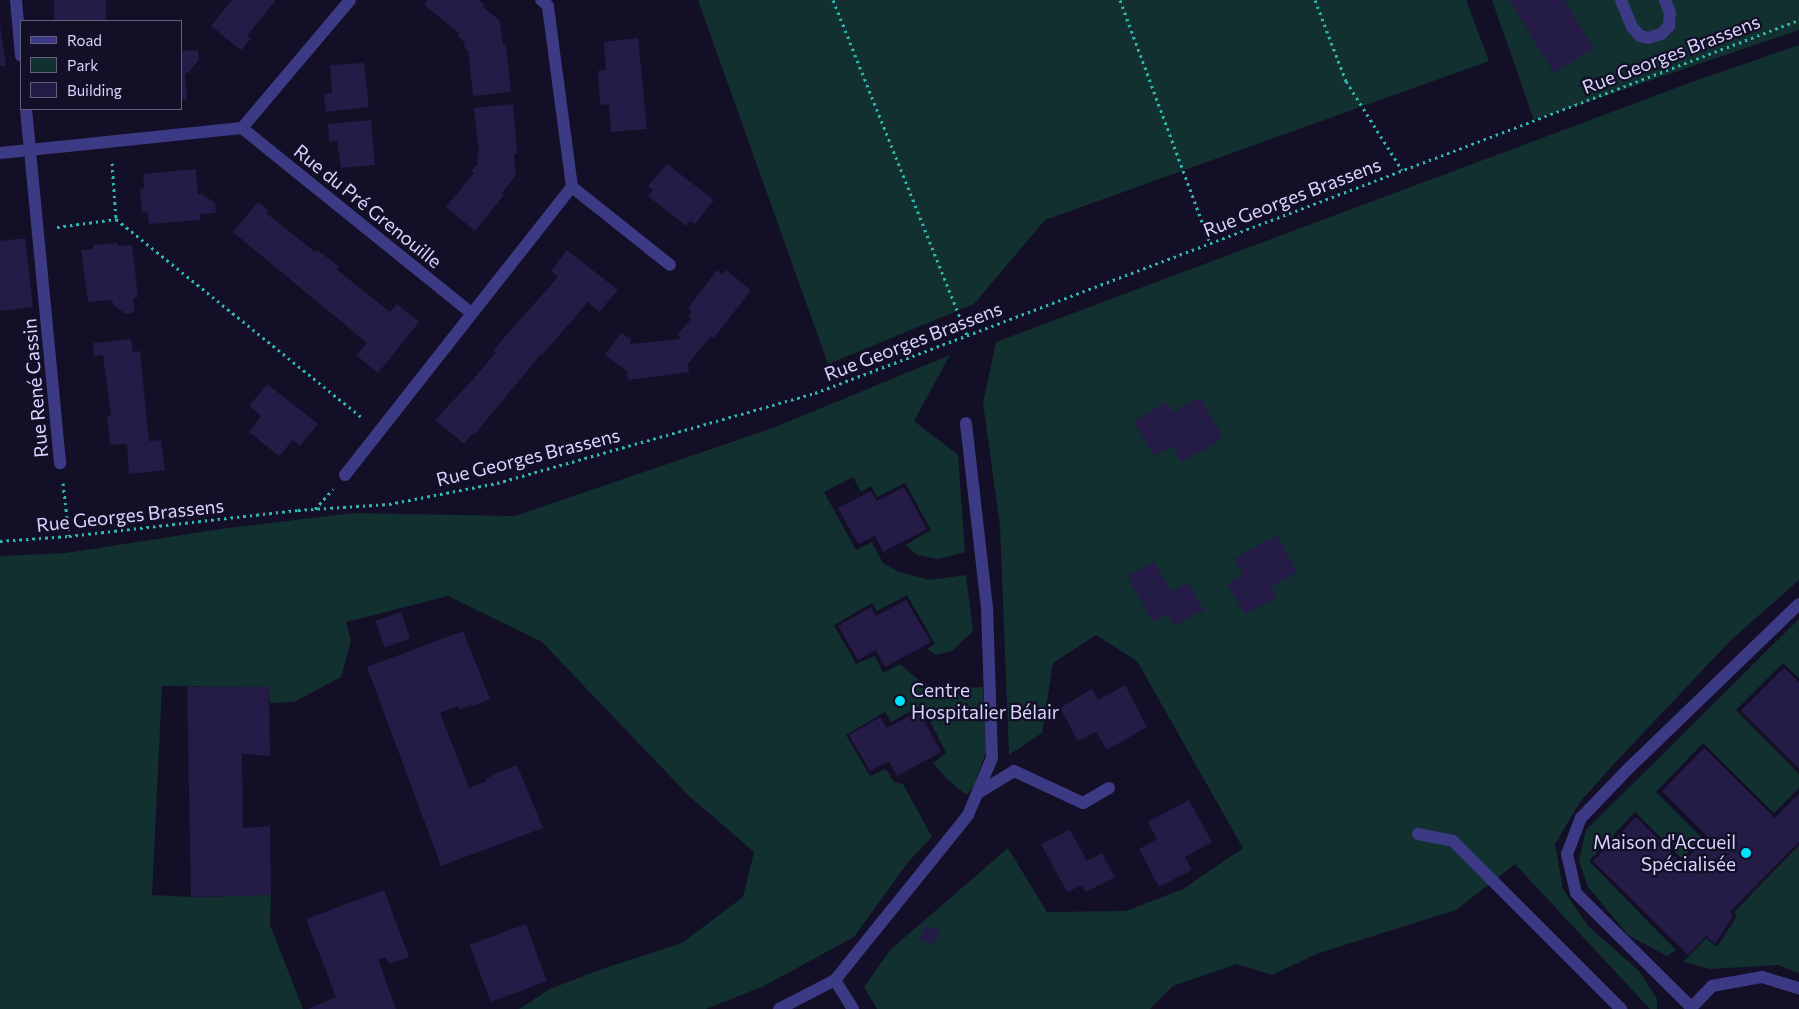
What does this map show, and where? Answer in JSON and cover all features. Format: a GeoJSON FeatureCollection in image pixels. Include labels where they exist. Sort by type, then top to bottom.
{"type":"FeatureCollection","features":[{"type":"Feature","properties":{"kind":"street"},"geometry":{"type":"LineString","coordinates":[[16,0],[20,45]]}},
{"type":"Feature","properties":{"kind":"street"},"geometry":{"type":"LineString","coordinates":[[0,153],[242,128],[350,0]]}},
{"type":"Feature","properties":{"kind":"street"},"geometry":{"type":"LineString","coordinates":[[542,0],[548,6],[572,187],[670,265]]}},
{"type":"Feature","properties":{"kind":"street"},"geometry":{"type":"LineString","coordinates":[[1621,0],[1632,27],[1640,36],[1648,38],[1661,34],[1669,26],[1670,13],[1665,0]]}},
{"type":"Feature","properties":{"kind":"street","name":"Rue René Cassin"},"geometry":{"type":"LineString","coordinates":[[26,110],[60,462]]}},
{"type":"Feature","properties":{"kind":"street","name":"Rue du Pré Grenouille"},"geometry":{"type":"LineString","coordinates":[[242,128],[471,313]]}},
{"type":"Feature","properties":{"kind":"street"},"geometry":{"type":"LineString","coordinates":[[345,475],[572,187]]}},
{"type":"Feature","properties":{"kind":"street"},"geometry":{"type":"LineString","coordinates":[[779,1009],[835,980],[968,815],[992,758],[987,608],[966,423]]}},
{"type":"Feature","properties":{"kind":"street"},"geometry":{"type":"LineString","coordinates":[[1799,604],[1627,770],[1581,818],[1567,854],[1576,893],[1690,1008],[1712,986],[1754,978],[1762,977],[1799,988]]}},
{"type":"Feature","properties":{"kind":"street"},"geometry":{"type":"LineString","coordinates":[[978,793],[1014,771],[1083,803],[1109,788]]}},
{"type":"Feature","properties":{"kind":"street"},"geometry":{"type":"LineString","coordinates":[[1418,834],[1453,841],[1621,1009]]}},
{"type":"Feature","properties":{"kind":"street"},"geometry":{"type":"LineString","coordinates":[[835,980],[853,1009]]}},
{"type":"Feature","properties":{"kind":"path"},"geometry":{"type":"LineString","coordinates":[[833,0],[967,335]]}},
{"type":"Feature","properties":{"kind":"path"},"geometry":{"type":"LineString","coordinates":[[1120,0],[1210,243]]}},
{"type":"Feature","properties":{"kind":"path"},"geometry":{"type":"LineString","coordinates":[[1316,0],[1346,81],[1402,170]]}},
{"type":"Feature","properties":{"kind":"path","name":"Rue Georges Brassens"},"geometry":{"type":"LineString","coordinates":[[0,541],[69,536],[315,509],[389,504],[497,483],[815,393],[1799,20]]}},
{"type":"Feature","properties":{"kind":"path"},"geometry":{"type":"LineString","coordinates":[[116,141],[116,219]]}},
{"type":"Feature","properties":{"kind":"path"},"geometry":{"type":"LineString","coordinates":[[39,234],[116,219],[379,431]]}},
{"type":"Feature","properties":{"kind":"path","name":"Rue René Cassin"},"geometry":{"type":"LineString","coordinates":[[60,462],[69,536]]}},
{"type":"Feature","properties":{"kind":"path"},"geometry":{"type":"LineString","coordinates":[[315,509],[345,475]]}},
{"type":"Feature","properties":{"kind":"green space"},"geometry":{"type":"Polygon","coordinates":[[[698,0],[1466,0],[1489,61],[1045,220],[974,304],[828,364],[698,0]]]}},
{"type":"Feature","properties":{"kind":"green space"},"geometry":{"type":"Polygon","coordinates":[[[1492,0],[1799,0],[1799,30],[1534,120],[1492,0]]]}},
{"type":"Feature","properties":{"kind":"green space"},"geometry":{"type":"Polygon","coordinates":[[[1799,45],[1799,580],[1731,640],[1612,766],[1580,802],[1555,844],[1563,889],[1588,926],[1639,971],[1657,999],[1657,1009],[1650,1009],[1515,864],[1456,910],[1319,953],[1272,975],[1237,964],[1173,986],[1150,1009],[877,1009],[864,987],[890,950],[1008,848],[1047,912],[1126,911],[1183,889],[1243,848],[1137,661],[1096,635],[1053,663],[1042,733],[1009,755],[1000,526],[983,403],[996,342],[1689,83],[1799,45]]]}},
{"type":"Feature","properties":{"kind":"green space"},"geometry":{"type":"Polygon","coordinates":[[[950,355],[914,421],[958,455],[965,552],[938,559],[917,555],[905,545],[931,530],[905,483],[877,497],[871,486],[861,492],[853,477],[824,492],[856,550],[872,542],[883,563],[899,572],[929,580],[966,575],[973,631],[952,651],[936,655],[927,649],[935,644],[907,595],[877,611],[872,603],[834,625],[856,664],[875,656],[883,673],[900,664],[921,682],[939,689],[983,687],[986,752],[973,788],[966,795],[946,778],[933,763],[946,753],[922,705],[891,722],[885,712],[846,735],[870,776],[886,769],[894,782],[903,784],[932,837],[909,861],[854,937],[764,986],[706,1009],[519,1009],[550,989],[602,969],[682,943],[743,897],[754,852],[689,796],[542,642],[448,596],[346,622],[351,641],[341,677],[294,702],[270,703],[269,687],[162,686],[152,895],[191,897],[271,895],[270,925],[303,1009],[0,1009],[0,556],[66,553],[221,529],[354,513],[515,516],[770,429],[950,355]]]}},
{"type":"Feature","properties":{"kind":"green space"},"geometry":{"type":"Polygon","coordinates":[[[1799,619],[1799,678],[1783,663],[1736,710],[1799,774],[1799,788],[1774,813],[1703,743],[1656,792],[1702,838],[1682,859],[1635,812],[1589,861],[1676,950],[1667,956],[1628,935],[1588,887],[1579,860],[1586,830],[1799,619]]]}},
{"type":"Feature","properties":{"kind":"green space"},"geometry":{"type":"Polygon","coordinates":[[[1799,845],[1799,973],[1778,965],[1711,969],[1683,962],[1706,938],[1717,947],[1737,916],[1734,912],[1799,845]]]}},
{"type":"Feature","properties":{"kind":"building"},"geometry":{"type":"Polygon","coordinates":[[[54,0],[106,0],[106,20],[54,20],[54,0]]]}},
{"type":"Feature","properties":{"kind":"building"},"geometry":{"type":"Polygon","coordinates":[[[232,0],[276,0],[247,36],[251,38],[241,50],[211,26],[232,0]]]}},
{"type":"Feature","properties":{"kind":"building"},"geometry":{"type":"Polygon","coordinates":[[[428,0],[478,0],[485,5],[483,7],[500,21],[503,45],[506,45],[511,92],[473,96],[468,50],[465,49],[464,42],[457,36],[459,33],[424,5],[428,0]]]}},
{"type":"Feature","properties":{"kind":"building"},"geometry":{"type":"Polygon","coordinates":[[[1509,0],[1564,0],[1594,48],[1554,73],[1509,0]]]}},
{"type":"Feature","properties":{"kind":"building"},"geometry":{"type":"Polygon","coordinates":[[[0,26],[6,66],[0,66],[0,26]]]}},
{"type":"Feature","properties":{"kind":"building"},"geometry":{"type":"Polygon","coordinates":[[[638,38],[647,129],[611,132],[609,104],[600,105],[598,71],[606,70],[604,42],[638,38]]]}},
{"type":"Feature","properties":{"kind":"building"},"geometry":{"type":"Polygon","coordinates":[[[198,50],[199,60],[185,74],[187,99],[182,100],[182,51],[198,50]]]}},
{"type":"Feature","properties":{"kind":"building"},"geometry":{"type":"Polygon","coordinates":[[[364,63],[369,107],[326,112],[324,94],[332,93],[330,65],[364,63]]]}},
{"type":"Feature","properties":{"kind":"building"},"geometry":{"type":"Polygon","coordinates":[[[513,104],[517,153],[514,154],[516,175],[502,193],[504,195],[475,231],[446,207],[474,173],[471,171],[478,164],[477,154],[479,153],[474,108],[513,104]]]}},
{"type":"Feature","properties":{"kind":"building"},"geometry":{"type":"Polygon","coordinates":[[[371,120],[375,165],[341,168],[337,141],[329,142],[328,124],[371,120]]]}},
{"type":"Feature","properties":{"kind":"building"},"geometry":{"type":"Polygon","coordinates":[[[667,164],[714,200],[695,224],[690,221],[686,226],[648,196],[653,190],[648,186],[667,164]]]}},
{"type":"Feature","properties":{"kind":"building"},"geometry":{"type":"Polygon","coordinates":[[[196,169],[198,194],[202,194],[215,203],[216,213],[200,214],[201,220],[149,224],[147,212],[142,213],[140,189],[144,188],[143,174],[196,169]]]}},
{"type":"Feature","properties":{"kind":"building"},"geometry":{"type":"Polygon","coordinates":[[[258,202],[268,210],[266,213],[315,252],[317,250],[328,258],[339,267],[337,270],[390,312],[397,304],[419,322],[378,373],[356,355],[367,343],[233,232],[258,202]]]}},
{"type":"Feature","properties":{"kind":"building"},"geometry":{"type":"Polygon","coordinates":[[[25,238],[33,307],[0,311],[0,241],[25,238]]]}},
{"type":"Feature","properties":{"kind":"building"},"geometry":{"type":"Polygon","coordinates":[[[118,243],[118,246],[132,245],[138,297],[133,298],[135,312],[125,314],[113,304],[112,300],[88,302],[81,250],[93,249],[93,245],[118,243]]]}},
{"type":"Feature","properties":{"kind":"building"},"geometry":{"type":"Polygon","coordinates":[[[567,250],[618,290],[599,312],[588,302],[541,354],[474,435],[472,434],[464,444],[435,420],[476,376],[496,352],[493,350],[558,277],[551,271],[567,250]]]}},
{"type":"Feature","properties":{"kind":"building"},"geometry":{"type":"Polygon","coordinates":[[[717,270],[723,274],[726,270],[751,290],[714,338],[711,336],[688,364],[689,372],[628,380],[627,371],[605,355],[621,333],[631,339],[630,344],[680,339],[678,334],[691,319],[688,317],[692,312],[688,308],[717,270]]]}},
{"type":"Feature","properties":{"kind":"building"},"geometry":{"type":"Polygon","coordinates":[[[131,339],[133,352],[140,351],[149,441],[161,440],[165,470],[129,474],[127,444],[110,445],[107,416],[111,415],[103,355],[94,356],[93,343],[131,339]]]}},
{"type":"Feature","properties":{"kind":"building"},"geometry":{"type":"Polygon","coordinates":[[[267,384],[318,424],[300,446],[293,440],[279,456],[249,432],[261,416],[249,406],[267,384]]]}},
{"type":"Feature","properties":{"kind":"building"},"geometry":{"type":"Polygon","coordinates":[[[1200,397],[1223,438],[1181,463],[1172,446],[1154,456],[1133,421],[1167,402],[1173,412],[1200,397]]]}},
{"type":"Feature","properties":{"kind":"building"},"geometry":{"type":"Polygon","coordinates":[[[904,487],[927,529],[883,552],[875,536],[858,544],[838,508],[871,491],[877,501],[904,487]]]}},
{"type":"Feature","properties":{"kind":"building"},"geometry":{"type":"Polygon","coordinates":[[[1277,535],[1297,572],[1271,587],[1277,597],[1245,615],[1227,584],[1243,574],[1234,559],[1277,535]]]}},
{"type":"Feature","properties":{"kind":"building"},"geometry":{"type":"Polygon","coordinates":[[[1154,561],[1172,592],[1188,583],[1204,610],[1174,626],[1167,614],[1153,622],[1127,576],[1154,561]]]}},
{"type":"Feature","properties":{"kind":"building"},"geometry":{"type":"Polygon","coordinates":[[[906,600],[931,642],[885,667],[876,650],[858,660],[838,626],[871,607],[876,616],[906,600]]]}},
{"type":"Feature","properties":{"kind":"building"},"geometry":{"type":"Polygon","coordinates":[[[401,612],[410,638],[385,647],[375,621],[401,612]]]}},
{"type":"Feature","properties":{"kind":"building"},"geometry":{"type":"Polygon","coordinates":[[[463,631],[490,699],[471,707],[471,705],[460,710],[458,706],[440,713],[469,788],[487,781],[486,779],[496,773],[517,765],[543,828],[441,866],[367,667],[463,631]]]}},
{"type":"Feature","properties":{"kind":"building"},"geometry":{"type":"Polygon","coordinates":[[[1784,668],[1799,682],[1799,769],[1741,711],[1784,668]]]}},
{"type":"Feature","properties":{"kind":"building"},"geometry":{"type":"Polygon","coordinates":[[[1125,685],[1147,727],[1107,750],[1096,732],[1078,741],[1060,708],[1092,689],[1098,700],[1125,685]]]}},
{"type":"Feature","properties":{"kind":"building"},"geometry":{"type":"Polygon","coordinates":[[[187,687],[269,687],[270,756],[242,754],[243,828],[270,826],[271,895],[191,897],[187,687]]]}},
{"type":"Feature","properties":{"kind":"building"},"geometry":{"type":"Polygon","coordinates":[[[919,711],[941,752],[897,776],[889,761],[870,771],[849,735],[880,717],[887,728],[919,711]]]}},
{"type":"Feature","properties":{"kind":"building","name":"Maison d'Accueil Spécialisée"},"geometry":{"type":"Polygon","coordinates":[[[1704,748],[1775,818],[1799,794],[1799,842],[1730,912],[1733,916],[1715,944],[1706,936],[1688,955],[1593,861],[1636,817],[1682,863],[1708,837],[1662,791],[1704,748]]]}},
{"type":"Feature","properties":{"kind":"building"},"geometry":{"type":"Polygon","coordinates":[[[1189,800],[1212,842],[1185,857],[1192,870],[1159,887],[1139,849],[1157,839],[1148,822],[1189,800]]]}},
{"type":"Feature","properties":{"kind":"building"},"geometry":{"type":"Polygon","coordinates":[[[1070,830],[1087,861],[1102,853],[1115,877],[1086,892],[1082,885],[1067,892],[1041,844],[1070,830]]]}},
{"type":"Feature","properties":{"kind":"building"},"geometry":{"type":"Polygon","coordinates":[[[384,890],[409,957],[389,964],[386,957],[378,959],[396,1009],[308,1009],[336,997],[306,919],[384,890]]]}},
{"type":"Feature","properties":{"kind":"building"},"geometry":{"type":"Polygon","coordinates":[[[526,924],[547,981],[490,1002],[470,945],[526,924]]]}},
{"type":"Feature","properties":{"kind":"building"},"geometry":{"type":"Polygon","coordinates":[[[925,925],[939,930],[934,944],[920,939],[925,925]]]}},
{"type":"Feature","properties":{"kind":"place","name":"Centre Hospitalier Bélair"},"geometry":{"type":"Point","coordinates":[900,701]}},
{"type":"Feature","properties":{"kind":"place","name":"Maison d'Accueil Spécialisée"},"geometry":{"type":"Point","coordinates":[1746,853]}}]}
